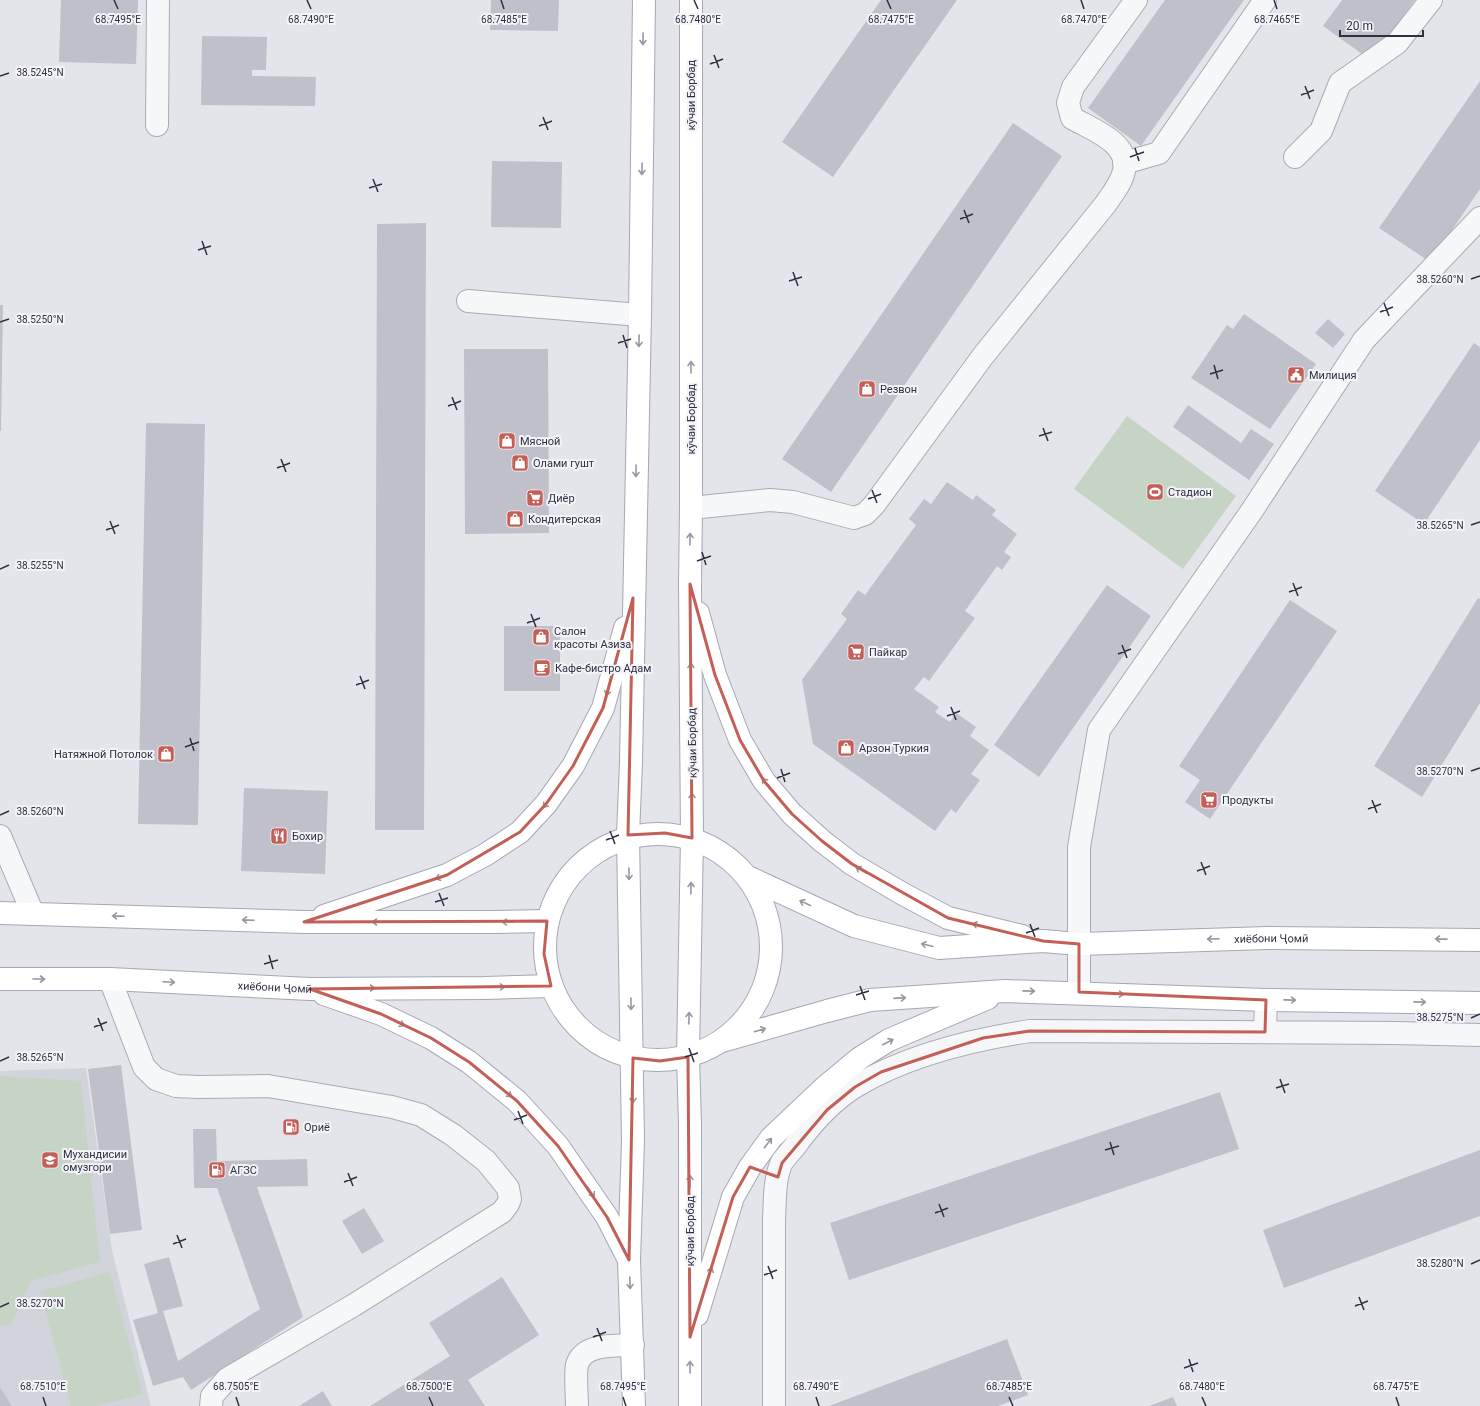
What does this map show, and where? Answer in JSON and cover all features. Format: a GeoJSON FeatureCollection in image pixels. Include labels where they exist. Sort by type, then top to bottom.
{"type":"FeatureCollection","features":[{"type":"Feature","properties":{"kind":"main road"},"geometry":{"type":"LineString","coordinates":[[634,1406],[629,1260],[633,1141],[633,1058],[628,835],[640,315],[644,0]]}},
{"type":"Feature","properties":{"kind":"main road","name":"кӯчаи Борбад"},"geometry":{"type":"LineString","coordinates":[[690,1406],[690,1124],[688,1057],[692,838],[690,584],[691,0]]}},
{"type":"Feature","properties":{"kind":"main road"},"geometry":{"type":"LineString","coordinates":[[690,584],[715,675],[740,740],[764,781],[792,814],[822,841],[852,864],[948,918],[1062,942]]}},
{"type":"Feature","properties":{"kind":"main road"},"geometry":{"type":"LineString","coordinates":[[304,922],[447,875],[485,855],[520,832],[546,804],[573,766],[603,708],[633,598]]}},
{"type":"Feature","properties":{"kind":"main road"},"geometry":{"type":"LineString","coordinates":[[722,1041],[750,1015],[767,982],[773,945],[771,931],[767,910],[750,878],[724,853],[692,838],[665,833],[628,835],[606,845],[579,865],[559,891],[547,921],[544,954],[551,986],[569,1018],[598,1044],[633,1058],[660,1061],[688,1057],[722,1041],[870,1000],[1005,991],[1079,992],[1266,1000],[1480,1003]]}},
{"type":"Feature","properties":{"kind":"main road"},"geometry":{"type":"LineString","coordinates":[[750,878],[854,926],[939,948],[1062,942]]}},
{"type":"Feature","properties":{"kind":"main road"},"geometry":{"type":"LineString","coordinates":[[0,913],[304,922],[547,921]]}},
{"type":"Feature","properties":{"kind":"main road","name":"хиёбони Ҷомӣ"},"geometry":{"type":"LineString","coordinates":[[1062,942],[1267,938],[1480,940]]}},
{"type":"Feature","properties":{"kind":"main road","name":"хиёбони Ҷомӣ"},"geometry":{"type":"LineString","coordinates":[[0,979],[110,979],[310,989],[551,986]]}},
{"type":"Feature","properties":{"kind":"main road"},"geometry":{"type":"LineString","coordinates":[[310,989],[381,1014],[432,1038],[469,1062],[517,1101],[558,1146],[607,1217],[629,1260]]}},
{"type":"Feature","properties":{"kind":"main road"},"geometry":{"type":"LineString","coordinates":[[690,1337],[733,1197],[750,1167],[771,1138],[825,1087],[860,1058],[889,1040],[1005,991]]}},
{"type":"Feature","properties":{"kind":"street"},"geometry":{"type":"LineString","coordinates":[[157,125],[158,0]]}},
{"type":"Feature","properties":{"kind":"street"},"geometry":{"type":"LineString","coordinates":[[691,508],[770,500],[793,502],[854,518],[865,514],[874,505],[983,356],[1104,206],[1116,189],[1124,171],[1124,163],[1119,148],[1111,140],[1072,118],[1068,103],[1073,87],[1136,0]]}},
{"type":"Feature","properties":{"kind":"street"},"geometry":{"type":"LineString","coordinates":[[1124,163],[1158,153],[1265,0]]}},
{"type":"Feature","properties":{"kind":"street"},"geometry":{"type":"LineString","coordinates":[[1295,157],[1321,132],[1340,83],[1397,43],[1431,0]]}},
{"type":"Feature","properties":{"kind":"street"},"geometry":{"type":"LineString","coordinates":[[1079,992],[1062,942],[1099,730],[1251,512],[1364,340],[1480,218]]}},
{"type":"Feature","properties":{"kind":"street"},"geometry":{"type":"LineString","coordinates":[[468,301],[640,315]]}},
{"type":"Feature","properties":{"kind":"street"},"geometry":{"type":"LineString","coordinates":[[0,836],[33,914]]}},
{"type":"Feature","properties":{"kind":"street"},"geometry":{"type":"LineString","coordinates":[[110,979],[144,1067],[156,1079],[176,1086],[268,1086],[392,1107],[421,1115],[453,1135],[486,1160],[508,1188],[510,1194],[508,1204],[502,1212],[354,1305],[226,1379],[212,1396],[211,1406]]}},
{"type":"Feature","properties":{"kind":"street"},"geometry":{"type":"LineString","coordinates":[[1265,1032],[1266,1000]]}},
{"type":"Feature","properties":{"kind":"street"},"geometry":{"type":"LineString","coordinates":[[774,1406],[774,1219],[775,1196],[782,1163],[806,1132],[832,1106],[855,1087],[881,1072],[927,1055],[984,1038],[1030,1031],[1395,1033],[1480,1035]]}},
{"type":"Feature","properties":{"kind":"street"},"geometry":{"type":"LineString","coordinates":[[860,1058],[870,1079]]}},
{"type":"Feature","properties":{"kind":"street"},"geometry":{"type":"LineString","coordinates":[[750,1167],[778,1177]]}},
{"type":"Feature","properties":{"kind":"street"},"geometry":{"type":"LineString","coordinates":[[577,1406],[577,1365],[582,1355],[588,1351],[599,1348],[633,1345]]}},
{"type":"Feature","properties":{"kind":"highlighted area"},"geometry":{"type":"Polygon","coordinates":[[[690,584],[715,675],[740,740],[764,781],[792,814],[822,841],[852,864],[948,918],[1043,941],[1079,944],[1079,992],[1266,1000],[1265,1032],[1030,1031],[983,1038],[881,1072],[855,1087],[827,1110],[782,1163],[778,1177],[750,1167],[733,1197],[690,1337],[688,1057],[660,1061],[633,1058],[629,1260],[607,1217],[558,1146],[517,1101],[469,1062],[431,1038],[381,1014],[310,989],[551,986],[544,954],[547,921],[304,922],[447,875],[520,832],[546,804],[573,766],[603,708],[633,598],[628,835],[665,833],[692,838],[690,584]]]}},
{"type":"Feature","properties":{"kind":"shaded area","name":"Мухандисии омузгори"},"geometry":{"type":"Polygon","coordinates":[[[86,1068],[112,1250],[151,1406],[0,1406],[0,1071],[86,1068]]]}},
{"type":"Feature","properties":{"kind":"green space","name":"Стадион"},"geometry":{"type":"Polygon","coordinates":[[[1127,416],[1236,496],[1183,569],[1074,489],[1127,416]]]}},
{"type":"Feature","properties":{"kind":"green space"},"geometry":{"type":"Polygon","coordinates":[[[0,1077],[81,1081],[100,1262],[31,1281],[11,1325],[0,1326],[0,1077]]]}},
{"type":"Feature","properties":{"kind":"green space"},"geometry":{"type":"Polygon","coordinates":[[[110,1272],[143,1394],[97,1406],[71,1406],[40,1291],[110,1272]]]}},
{"type":"Feature","properties":{"kind":"building"},"geometry":{"type":"Polygon","coordinates":[[[61,0],[138,0],[136,64],[59,62],[61,0]]]}},
{"type":"Feature","properties":{"kind":"building"},"geometry":{"type":"Polygon","coordinates":[[[491,0],[559,0],[558,31],[490,30],[491,0]]]}},
{"type":"Feature","properties":{"kind":"building"},"geometry":{"type":"Polygon","coordinates":[[[881,0],[957,0],[833,177],[782,142],[881,0]]]}},
{"type":"Feature","properties":{"kind":"building"},"geometry":{"type":"Polygon","coordinates":[[[1165,0],[1244,0],[1141,146],[1088,108],[1165,0]]]}},
{"type":"Feature","properties":{"kind":"building"},"geometry":{"type":"Polygon","coordinates":[[[1342,0],[1415,0],[1378,50],[1369,59],[1323,26],[1342,0]]]}},
{"type":"Feature","properties":{"kind":"building"},"geometry":{"type":"Polygon","coordinates":[[[202,36],[267,37],[266,70],[252,70],[252,76],[316,77],[315,106],[201,105],[202,36]]]}},
{"type":"Feature","properties":{"kind":"building"},"geometry":{"type":"Polygon","coordinates":[[[1480,81],[1480,189],[1430,262],[1379,228],[1480,81]]]}},
{"type":"Feature","properties":{"kind":"building"},"geometry":{"type":"Polygon","coordinates":[[[1013,123],[1062,156],[831,492],[782,459],[1013,123]]]}},
{"type":"Feature","properties":{"kind":"building"},"geometry":{"type":"Polygon","coordinates":[[[492,161],[562,162],[561,228],[491,227],[492,161]]]}},
{"type":"Feature","properties":{"kind":"building"},"geometry":{"type":"Polygon","coordinates":[[[426,223],[424,830],[375,830],[377,224],[426,223]]]}},
{"type":"Feature","properties":{"kind":"building"},"geometry":{"type":"Polygon","coordinates":[[[0,305],[3,305],[1,431],[0,431],[0,305]]]}},
{"type":"Feature","properties":{"kind":"building"},"geometry":{"type":"Polygon","coordinates":[[[1244,314],[1316,364],[1270,429],[1191,378],[1227,325],[1233,329],[1244,314]]]}},
{"type":"Feature","properties":{"kind":"building"},"geometry":{"type":"Polygon","coordinates":[[[1328,319],[1345,334],[1333,348],[1315,333],[1328,319]]]}},
{"type":"Feature","properties":{"kind":"building"},"geometry":{"type":"Polygon","coordinates":[[[1474,343],[1480,347],[1480,440],[1424,524],[1375,491],[1474,343]]]}},
{"type":"Feature","properties":{"kind":"building","name":"Мясной"},"geometry":{"type":"Polygon","coordinates":[[[464,349],[548,349],[549,533],[465,534],[464,349]]]}},
{"type":"Feature","properties":{"kind":"building"},"geometry":{"type":"Polygon","coordinates":[[[1188,405],[1241,443],[1251,429],[1274,444],[1249,480],[1173,427],[1188,405]]]}},
{"type":"Feature","properties":{"kind":"building"},"geometry":{"type":"Polygon","coordinates":[[[146,423],[205,424],[198,825],[138,824],[146,423]]]}},
{"type":"Feature","properties":{"kind":"building"},"geometry":{"type":"Polygon","coordinates":[[[947,482],[973,500],[976,495],[996,510],[992,515],[1017,534],[1004,552],[1011,557],[1002,570],[997,566],[965,611],[975,618],[929,681],[924,677],[914,689],[939,707],[935,712],[950,722],[956,713],[976,727],[970,736],[989,750],[971,774],[980,780],[956,813],[951,809],[935,831],[813,744],[802,680],[847,619],[841,614],[858,590],[865,595],[916,525],[909,519],[924,499],[931,504],[947,482]]]}},
{"type":"Feature","properties":{"kind":"building"},"geometry":{"type":"Polygon","coordinates":[[[1107,585],[1151,616],[1039,777],[994,745],[1107,585]]]}},
{"type":"Feature","properties":{"kind":"building"},"geometry":{"type":"Polygon","coordinates":[[[1478,598],[1480,599],[1480,703],[1422,797],[1374,766],[1478,598]]]}},
{"type":"Feature","properties":{"kind":"building"},"geometry":{"type":"Polygon","coordinates":[[[1290,600],[1337,631],[1210,819],[1185,802],[1200,780],[1179,766],[1290,600]]]}},
{"type":"Feature","properties":{"kind":"building"},"geometry":{"type":"Polygon","coordinates":[[[504,626],[560,626],[560,691],[504,691],[504,626]]]}},
{"type":"Feature","properties":{"kind":"building"},"geometry":{"type":"Polygon","coordinates":[[[244,788],[328,791],[325,874],[241,871],[244,788]]]}},
{"type":"Feature","properties":{"kind":"building"},"geometry":{"type":"Polygon","coordinates":[[[121,1065],[142,1230],[110,1234],[88,1069],[121,1065]]]}},
{"type":"Feature","properties":{"kind":"building"},"geometry":{"type":"Polygon","coordinates":[[[1220,1092],[1239,1149],[849,1280],[830,1223],[1220,1092]]]}},
{"type":"Feature","properties":{"kind":"building"},"geometry":{"type":"Polygon","coordinates":[[[193,1129],[216,1129],[217,1161],[307,1159],[308,1186],[257,1187],[303,1317],[191,1390],[183,1377],[153,1386],[133,1320],[158,1313],[144,1264],[169,1257],[183,1306],[163,1311],[178,1361],[260,1309],[217,1188],[194,1188],[193,1129]]]}},
{"type":"Feature","properties":{"kind":"building"},"geometry":{"type":"Polygon","coordinates":[[[1480,1150],[1480,1216],[1284,1288],[1263,1230],[1480,1150]]]}},
{"type":"Feature","properties":{"kind":"building"},"geometry":{"type":"Polygon","coordinates":[[[364,1208],[384,1241],[362,1254],[342,1221],[364,1208]]]}},
{"type":"Feature","properties":{"kind":"building"},"geometry":{"type":"Polygon","coordinates":[[[502,1277],[539,1335],[468,1380],[485,1406],[370,1406],[450,1356],[429,1323],[502,1277]]]}},
{"type":"Feature","properties":{"kind":"building"},"geometry":{"type":"Polygon","coordinates":[[[1007,1339],[1028,1395],[998,1406],[829,1406],[1007,1339]]]}},
{"type":"Feature","properties":{"kind":"building"},"geometry":{"type":"Polygon","coordinates":[[[0,1387],[12,1406],[0,1406],[0,1387]]]}},
{"type":"Feature","properties":{"kind":"building"},"geometry":{"type":"Polygon","coordinates":[[[323,1391],[332,1406],[299,1406],[323,1391]]]}},
{"type":"Feature","properties":{"kind":"building"},"geometry":{"type":"Polygon","coordinates":[[[1173,1397],[1177,1406],[1149,1406],[1173,1397]]]}},
{"type":"Feature","properties":{"kind":"place","name":"Милиция"},"geometry":{"type":"Point","coordinates":[1296,375]}},
{"type":"Feature","properties":{"kind":"place","name":"Резвон"},"geometry":{"type":"Point","coordinates":[867,389]}},
{"type":"Feature","properties":{"kind":"place","name":"Мясной"},"geometry":{"type":"Point","coordinates":[507,441]}},
{"type":"Feature","properties":{"kind":"place","name":"Олами гушт"},"geometry":{"type":"Point","coordinates":[520,463]}},
{"type":"Feature","properties":{"kind":"place","name":"Стадион"},"geometry":{"type":"Point","coordinates":[1155,492]}},
{"type":"Feature","properties":{"kind":"place","name":"Диëр"},"geometry":{"type":"Point","coordinates":[535,498]}},
{"type":"Feature","properties":{"kind":"place","name":"Кондитерская"},"geometry":{"type":"Point","coordinates":[515,519]}},
{"type":"Feature","properties":{"kind":"place","name":"Салон красоты Азиза"},"geometry":{"type":"Point","coordinates":[541,637]}},
{"type":"Feature","properties":{"kind":"place","name":"Пайкар"},"geometry":{"type":"Point","coordinates":[856,652]}},
{"type":"Feature","properties":{"kind":"place","name":"Кафе-бистро Адам"},"geometry":{"type":"Point","coordinates":[542,668]}},
{"type":"Feature","properties":{"kind":"place","name":"Арзон Туркия"},"geometry":{"type":"Point","coordinates":[846,748]}},
{"type":"Feature","properties":{"kind":"place","name":"Натяжной Потолок"},"geometry":{"type":"Point","coordinates":[166,754]}},
{"type":"Feature","properties":{"kind":"place","name":"Продукты"},"geometry":{"type":"Point","coordinates":[1209,800]}},
{"type":"Feature","properties":{"kind":"place","name":"Бохир"},"geometry":{"type":"Point","coordinates":[279,836]}},
{"type":"Feature","properties":{"kind":"place","name":"Ориё"},"geometry":{"type":"Point","coordinates":[291,1127]}},
{"type":"Feature","properties":{"kind":"place","name":"Мухандисии омузгори"},"geometry":{"type":"Point","coordinates":[50,1160]}},
{"type":"Feature","properties":{"kind":"place","name":"АГЗС"},"geometry":{"type":"Point","coordinates":[217,1170]}}]}
